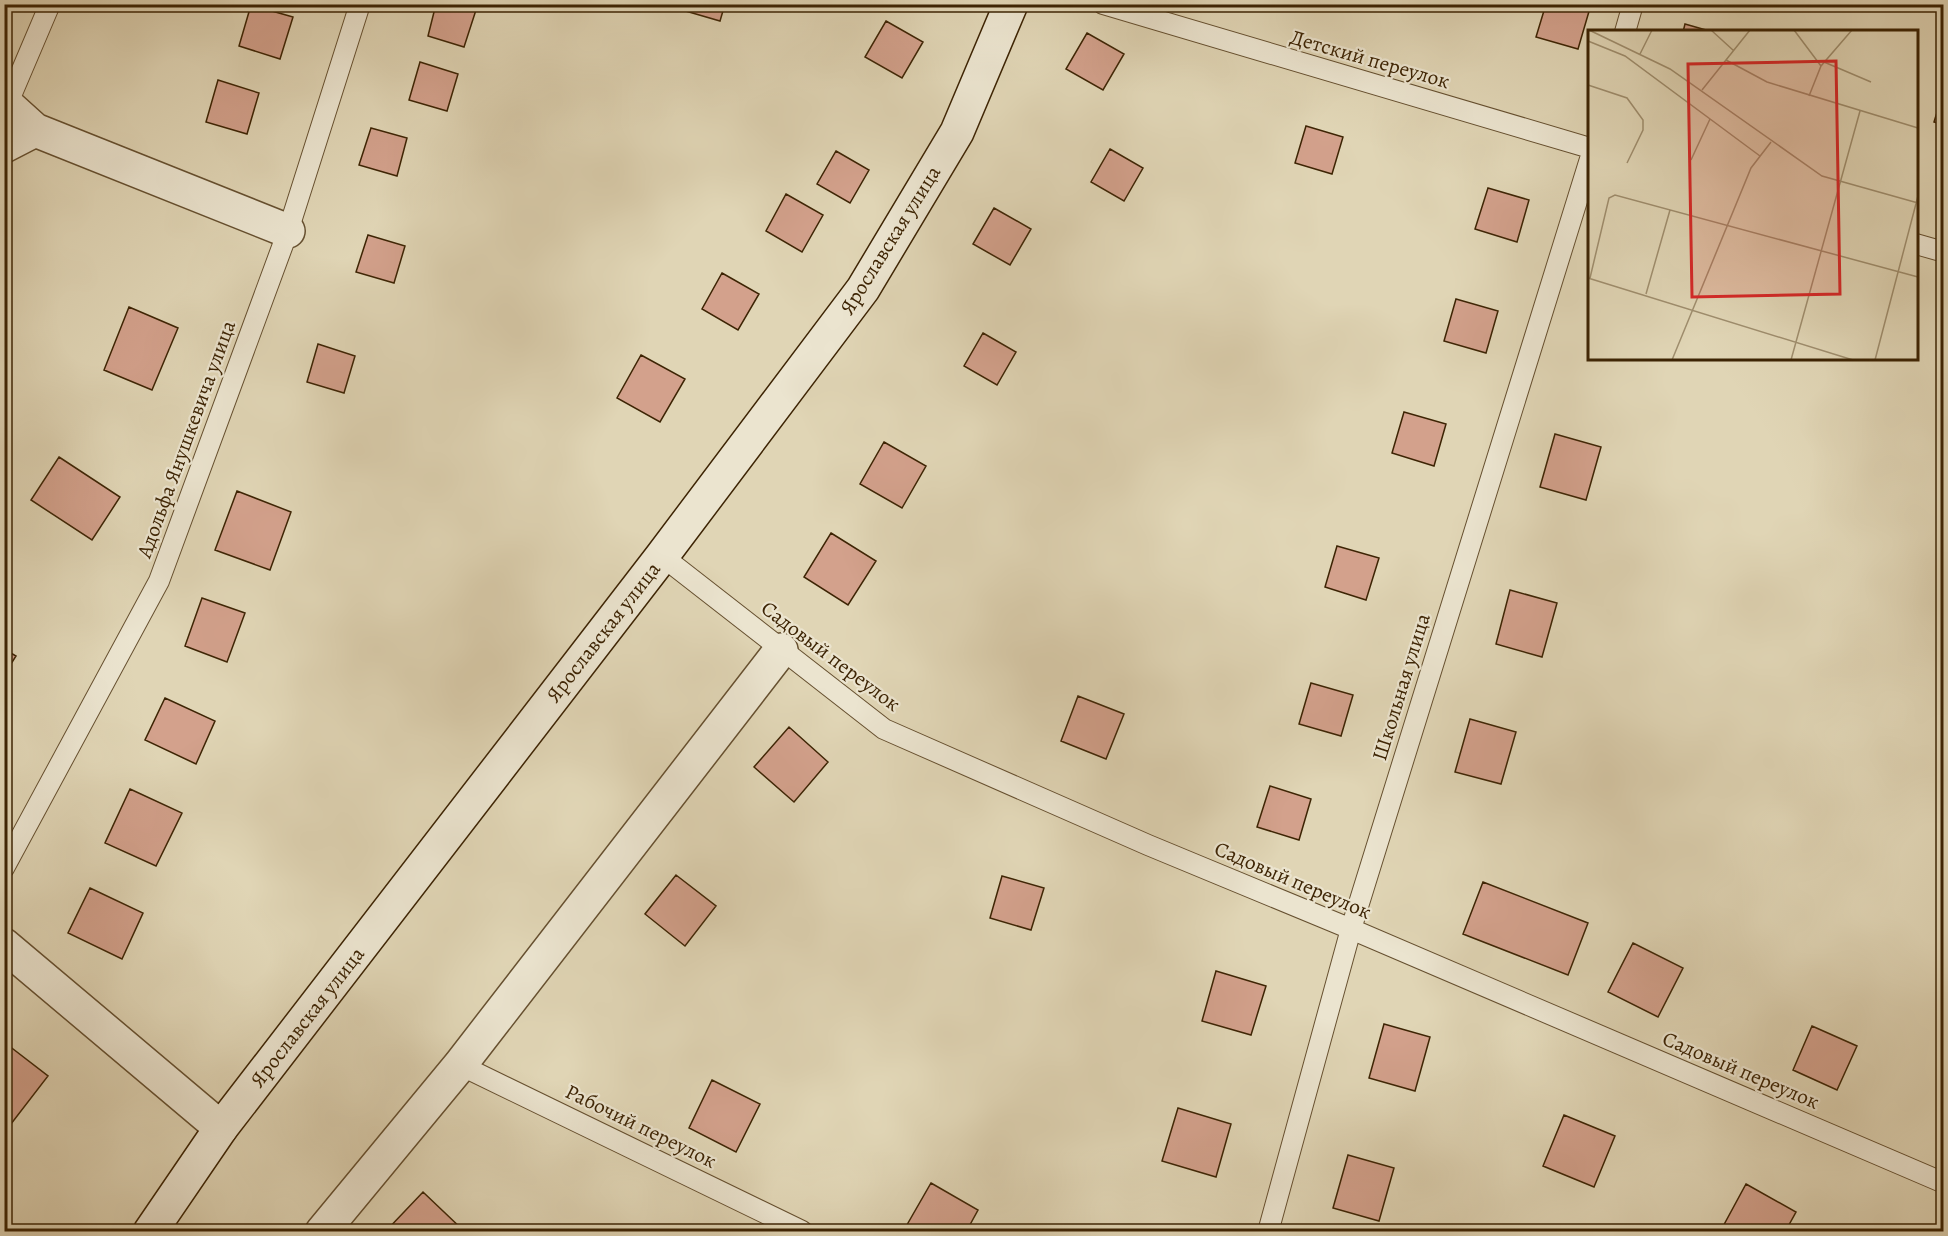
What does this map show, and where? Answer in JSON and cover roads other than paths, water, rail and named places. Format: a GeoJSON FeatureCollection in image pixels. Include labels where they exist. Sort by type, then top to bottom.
{"type":"FeatureCollection","features":[{"type":"Feature","properties":{"kind":"main road","name":"Ярославская улица"},"geometry":{"type":"LineString","coordinates":[[150,1232],[221,1128],[662,556],[863,289],[957,132],[1011,4]]}},
{"type":"Feature","properties":{"kind":"main road"},"geometry":{"type":"LineString","coordinates":[[6,104],[35,130],[288,231]]}},
{"type":"Feature","properties":{"kind":"main road"},"geometry":{"type":"LineString","coordinates":[[4,146],[35,130]]}},
{"type":"Feature","properties":{"kind":"main road"},"geometry":{"type":"LineString","coordinates":[[322,1232],[460,1065],[781,650]]}},
{"type":"Feature","properties":{"kind":"main road"},"geometry":{"type":"LineString","coordinates":[[4,945],[221,1128]]}},
{"type":"Feature","properties":{"kind":"lane"},"geometry":{"type":"LineString","coordinates":[[6,104],[50,4]]}},
{"type":"Feature","properties":{"kind":"lane","name":"Адольфа Янушкевича улица"},"geometry":{"type":"LineString","coordinates":[[4,868],[159,581],[288,231],[360,4]]}},
{"type":"Feature","properties":{"kind":"lane","name":"Детский переулок"},"geometry":{"type":"LineString","coordinates":[[1103,4],[1588,147]]}},
{"type":"Feature","properties":{"kind":"lane"},"geometry":{"type":"LineString","coordinates":[[1626,30],[1633,4]]}},
{"type":"Feature","properties":{"kind":"lane","name":"Школьная улица"},"geometry":{"type":"LineString","coordinates":[[1268,1232],[1351,929],[1588,165]]}},
{"type":"Feature","properties":{"kind":"lane"},"geometry":{"type":"LineString","coordinates":[[1918,244],[1944,252]]}},
{"type":"Feature","properties":{"kind":"lane","name":"Садовый переулок"},"geometry":{"type":"LineString","coordinates":[[662,556],[884,729],[1148,845],[1351,929],[1944,1183]]}},
{"type":"Feature","properties":{"kind":"lane","name":"Рабочий переулок"},"geometry":{"type":"LineString","coordinates":[[460,1065],[802,1232]]}}]}
